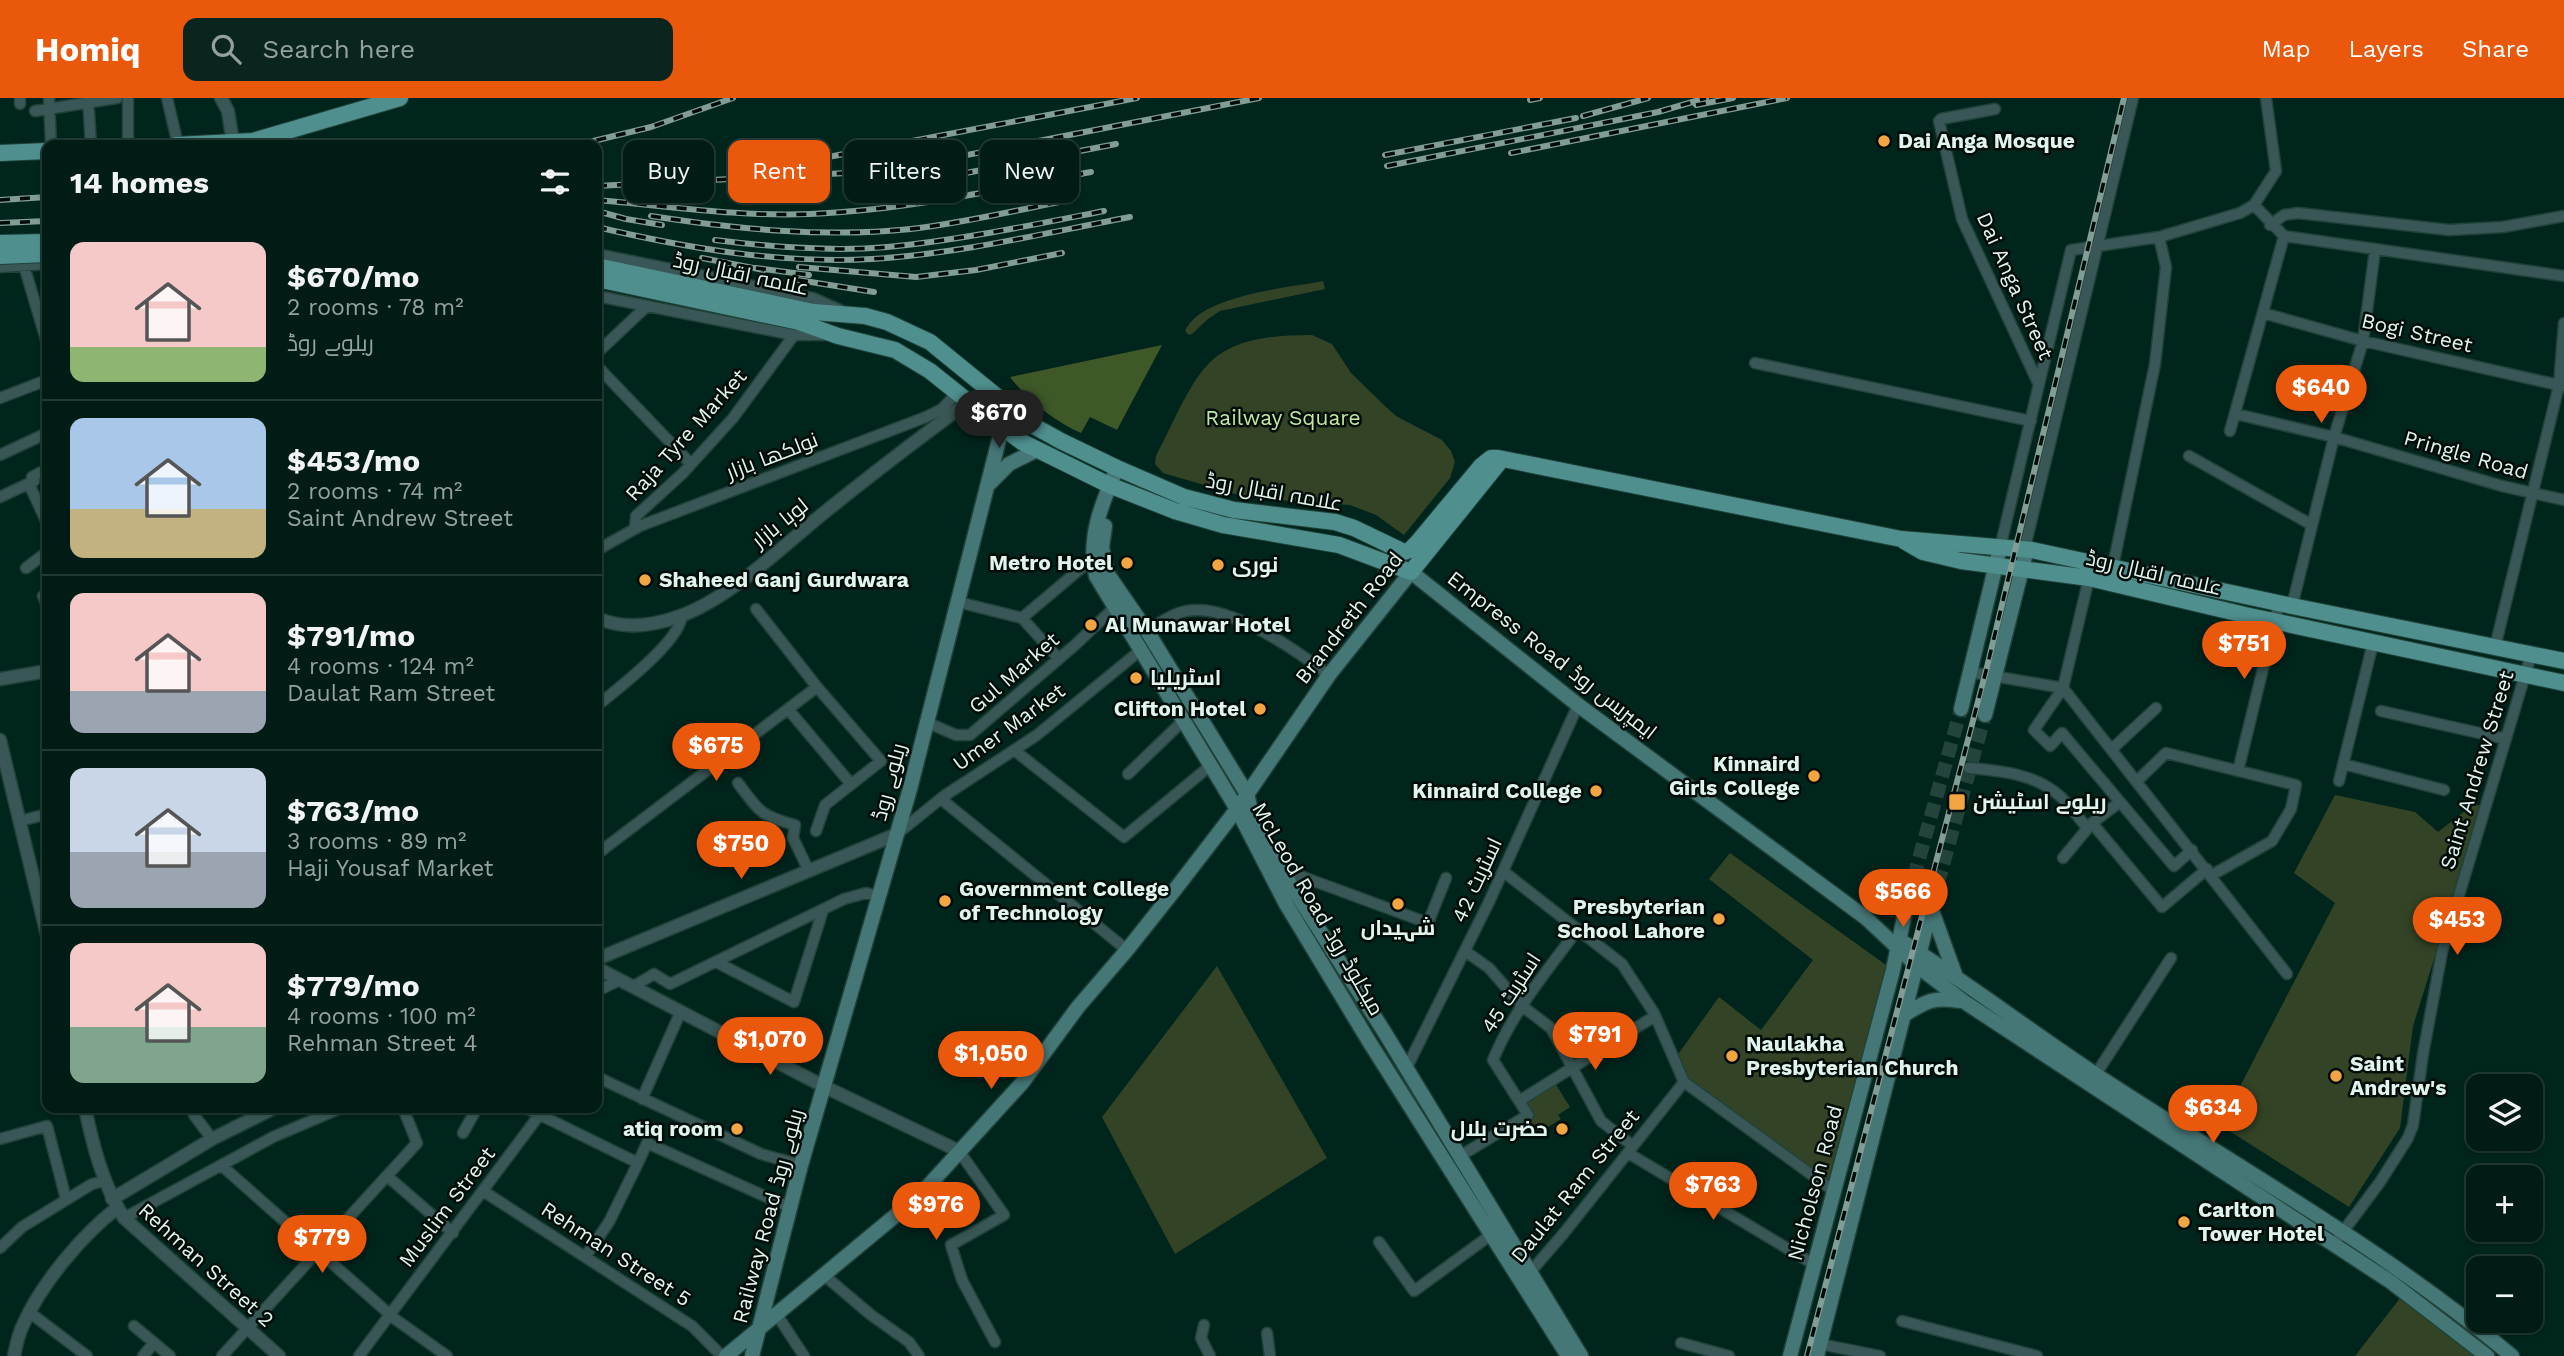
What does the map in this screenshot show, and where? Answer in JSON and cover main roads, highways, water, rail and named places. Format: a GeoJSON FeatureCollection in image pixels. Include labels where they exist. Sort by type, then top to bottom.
{"type":"FeatureCollection","features":[{"type":"Feature","properties":{"kind":"main road"},"geometry":{"type":"LineString","coordinates":[[262,140],[362,104],[394,99]]}},
{"type":"Feature","properties":{"kind":"main road"},"geometry":{"type":"LineString","coordinates":[[0,153],[42,151]]}},
{"type":"Feature","properties":{"kind":"main road"},"geometry":{"type":"LineString","coordinates":[[0,243],[42,242]]}},
{"type":"Feature","properties":{"kind":"main road"},"geometry":{"type":"LineString","coordinates":[[0,256],[42,254]]}},
{"type":"Feature","properties":{"kind":"main road","name":"علامہ اقبال روڈ"},"geometry":{"type":"LineString","coordinates":[[602,266],[798,322],[838,336],[895,350],[908,356],[1002,428],[1038,450],[1175,511],[1223,525],[1339,545],[1411,572]]}},
{"type":"Feature","properties":{"kind":"main road","name":"علامہ اقبال روڈ"},"geometry":{"type":"LineString","coordinates":[[602,280],[798,322],[852,315],[887,322],[930,342],[1032,425],[1121,470],[1184,497],[1234,510],[1335,522],[1404,552],[1417,543],[1481,466],[1491,458],[1503,459],[1901,539],[2026,550],[2113,566],[2285,605],[2564,662]]}},
{"type":"Feature","properties":{"kind":"main road","name":"ریلوے روڈ"},"geometry":{"type":"LineString","coordinates":[[825,1087],[897,834],[1002,428]]}},
{"type":"Feature","properties":{"kind":"main road"},"geometry":{"type":"LineString","coordinates":[[988,485],[1009,464],[1038,450]]}},
{"type":"Feature","properties":{"kind":"main road","name":"Brandreth Road"},"geometry":{"type":"LineString","coordinates":[[724,1356],[825,1276],[919,1196],[1022,1083],[1078,1007],[1128,950],[1237,808],[1329,675],[1503,459]]}},
{"type":"Feature","properties":{"kind":"main road","name":"McLeod Road میکلوڈ روڈ"},"geometry":{"type":"LineString","coordinates":[[1121,470],[1097,518],[1092,559],[1096,576],[1237,808],[1280,894],[1370,1043],[1492,1234],[1526,1276],[1581,1356]]}},
{"type":"Feature","properties":{"kind":"main road","name":"McLeod Road میکلوڈ روڈ"},"geometry":{"type":"LineString","coordinates":[[1114,486],[1104,530],[1104,564],[1107,573],[1147,631],[1247,794],[1254,822],[1460,1156],[1568,1356]]}},
{"type":"Feature","properties":{"kind":"main road","name":"علامہ اقبال روڈ"},"geometry":{"type":"LineString","coordinates":[[1901,539],[1923,552],[1997,568],[2023,568],[2089,579],[2274,622],[2564,683]]}},
{"type":"Feature","properties":{"kind":"main road"},"geometry":{"type":"LineString","coordinates":[[1961,709],[2000,548]]}},
{"type":"Feature","properties":{"kind":"main road"},"geometry":{"type":"LineString","coordinates":[[1985,715],[2026,550]]}},
{"type":"Feature","properties":{"kind":"main road","name":"Empress Road ایمپریس روڈ"},"geometry":{"type":"LineString","coordinates":[[1411,572],[1578,705],[1856,910],[1917,958],[1963,1001],[2480,1329],[2512,1356]]}},
{"type":"Feature","properties":{"kind":"main road","name":"Nicholson Road"},"geometry":{"type":"LineString","coordinates":[[1790,1356],[1908,898]]}},
{"type":"Feature","properties":{"kind":"main road","name":"Nicholson Road"},"geometry":{"type":"LineString","coordinates":[[1819,1350],[1931,906],[1956,977]]}},
{"type":"Feature","properties":{"kind":"main road","name":"Empress Road ایمپریس روڈ"},"geometry":{"type":"LineString","coordinates":[[1917,958],[1956,977],[2338,1238],[2487,1356]]}},
{"type":"Feature","properties":{"kind":"main road"},"geometry":{"type":"LineString","coordinates":[[1902,1016],[1921,1004],[1941,997],[1963,1001]]}},
{"type":"Feature","properties":{"kind":"main road"},"geometry":{"type":"LineString","coordinates":[[1370,1043],[1385,1033]]}},
{"type":"Feature","properties":{"kind":"main road","name":"Railway Road ریلوے روڈ"},"geometry":{"type":"LineString","coordinates":[[752,1356],[801,1165],[825,1087]]}},
{"type":"Feature","properties":{"kind":"tunnel"},"geometry":{"type":"LineString","coordinates":[[1908,898],[1961,709]]}},
{"type":"Feature","properties":{"kind":"tunnel"},"geometry":{"type":"LineString","coordinates":[[1932,904],[1985,715]]}},
{"type":"Feature","properties":{"kind":"railway"},"geometry":{"type":"LineString","coordinates":[[598,140],[651,127],[733,98]]}},
{"type":"Feature","properties":{"kind":"railway"},"geometry":{"type":"LineString","coordinates":[[830,157],[1137,98]]}},
{"type":"Feature","properties":{"kind":"railway"},"geometry":{"type":"LineString","coordinates":[[602,186],[885,171],[1259,98]]}},
{"type":"Feature","properties":{"kind":"railway"},"geometry":{"type":"LineString","coordinates":[[1530,100],[1540,98]]}},
{"type":"Feature","properties":{"kind":"railway"},"geometry":{"type":"LineString","coordinates":[[1583,116],[1648,98]]}},
{"type":"Feature","properties":{"kind":"railway"},"geometry":{"type":"LineString","coordinates":[[1387,166],[1658,112],[1706,98]]}},
{"type":"Feature","properties":{"kind":"railway"},"geometry":{"type":"LineString","coordinates":[[1696,105],[1733,98]]}},
{"type":"Feature","properties":{"kind":"railway"},"geometry":{"type":"LineString","coordinates":[[1511,153],[1787,98]]}},
{"type":"Feature","properties":{"kind":"railway"},"geometry":{"type":"LineString","coordinates":[[1807,1356],[1987,667],[2124,98]]}},
{"type":"Feature","properties":{"kind":"railway"},"geometry":{"type":"LineString","coordinates":[[1385,155],[1576,118]]}},
{"type":"Feature","properties":{"kind":"railway"},"geometry":{"type":"LineString","coordinates":[[966,173],[1116,144]]}},
{"type":"Feature","properties":{"kind":"railway"},"geometry":{"type":"LineString","coordinates":[[602,200],[783,215],[846,212],[916,204],[1091,172]]}},
{"type":"Feature","properties":{"kind":"railway"},"geometry":{"type":"LineString","coordinates":[[0,200],[42,197]]}},
{"type":"Feature","properties":{"kind":"railway"},"geometry":{"type":"LineString","coordinates":[[651,216],[781,231],[878,232],[950,224],[1054,203]]}},
{"type":"Feature","properties":{"kind":"railway"},"geometry":{"type":"LineString","coordinates":[[715,240],[801,248],[887,247],[969,236],[1104,211]]}},
{"type":"Feature","properties":{"kind":"railway"},"geometry":{"type":"LineString","coordinates":[[602,212],[662,225]]}},
{"type":"Feature","properties":{"kind":"railway"},"geometry":{"type":"LineString","coordinates":[[602,228],[733,253],[837,260],[937,253],[1130,217]]}},
{"type":"Feature","properties":{"kind":"railway"},"geometry":{"type":"LineString","coordinates":[[0,223],[42,221]]}},
{"type":"Feature","properties":{"kind":"railway"},"geometry":{"type":"LineString","coordinates":[[799,267],[916,277],[976,270],[1062,253]]}},
{"type":"Feature","properties":{"kind":"railway"},"geometry":{"type":"LineString","coordinates":[[702,258],[764,270]]}},
{"type":"Feature","properties":{"kind":"railway"},"geometry":{"type":"LineString","coordinates":[[756,268],[809,275]]}},
{"type":"Feature","properties":{"kind":"railway"},"geometry":{"type":"LineString","coordinates":[[798,280],[874,292]]}},
{"type":"Feature","properties":{"kind":"place","name":"Dai Anga Mosque"},"geometry":{"type":"Point","coordinates":[1884,141]}},
{"type":"Feature","properties":{"kind":"place","name":"Metro Hotel"},"geometry":{"type":"Point","coordinates":[1127,563]}},
{"type":"Feature","properties":{"kind":"place","name":"نوری"},"geometry":{"type":"Point","coordinates":[1218,565]}},
{"type":"Feature","properties":{"kind":"place","name":"Shaheed Ganj Gurdwara"},"geometry":{"type":"Point","coordinates":[645,580]}},
{"type":"Feature","properties":{"kind":"place","name":"Al Munawar Hotel"},"geometry":{"type":"Point","coordinates":[1091,625]}},
{"type":"Feature","properties":{"kind":"place","name":"اسٹریلیا"},"geometry":{"type":"Point","coordinates":[1136,678]}},
{"type":"Feature","properties":{"kind":"place","name":"Clifton Hotel"},"geometry":{"type":"Point","coordinates":[1260,709]}},
{"type":"Feature","properties":{"kind":"place","name":"Kinnaird Girls College"},"geometry":{"type":"Point","coordinates":[1814,776]}},
{"type":"Feature","properties":{"kind":"place","name":"Kinnaird College"},"geometry":{"type":"Point","coordinates":[1596,791]}},
{"type":"Feature","properties":{"kind":"place","name":"ریلوے اسٹیشن"},"geometry":{"type":"Point","coordinates":[1957,802]}},
{"type":"Feature","properties":{"kind":"place","name":"Government College of Technology"},"geometry":{"type":"Point","coordinates":[945,901]}},
{"type":"Feature","properties":{"kind":"place","name":"شہیداں"},"geometry":{"type":"Point","coordinates":[1398,904]}},
{"type":"Feature","properties":{"kind":"place","name":"Presbyterian School Lahore"},"geometry":{"type":"Point","coordinates":[1719,919]}},
{"type":"Feature","properties":{"kind":"place","name":"Naulakha Presbyterian Church"},"geometry":{"type":"Point","coordinates":[1732,1056]}},
{"type":"Feature","properties":{"kind":"place","name":"Saint Andrew's"},"geometry":{"type":"Point","coordinates":[2336,1076]}},
{"type":"Feature","properties":{"kind":"place","name":"atiq room"},"geometry":{"type":"Point","coordinates":[737,1129]}},
{"type":"Feature","properties":{"kind":"place","name":"حضرت بلال"},"geometry":{"type":"Point","coordinates":[1562,1129]}},
{"type":"Feature","properties":{"kind":"place","name":"Carlton Tower Hotel"},"geometry":{"type":"Point","coordinates":[2184,1222]}},
{"type":"Feature","properties":{"kind":"park label","name":"Railway Square"},"geometry":{"type":"Point","coordinates":[1283,418]}}]}
